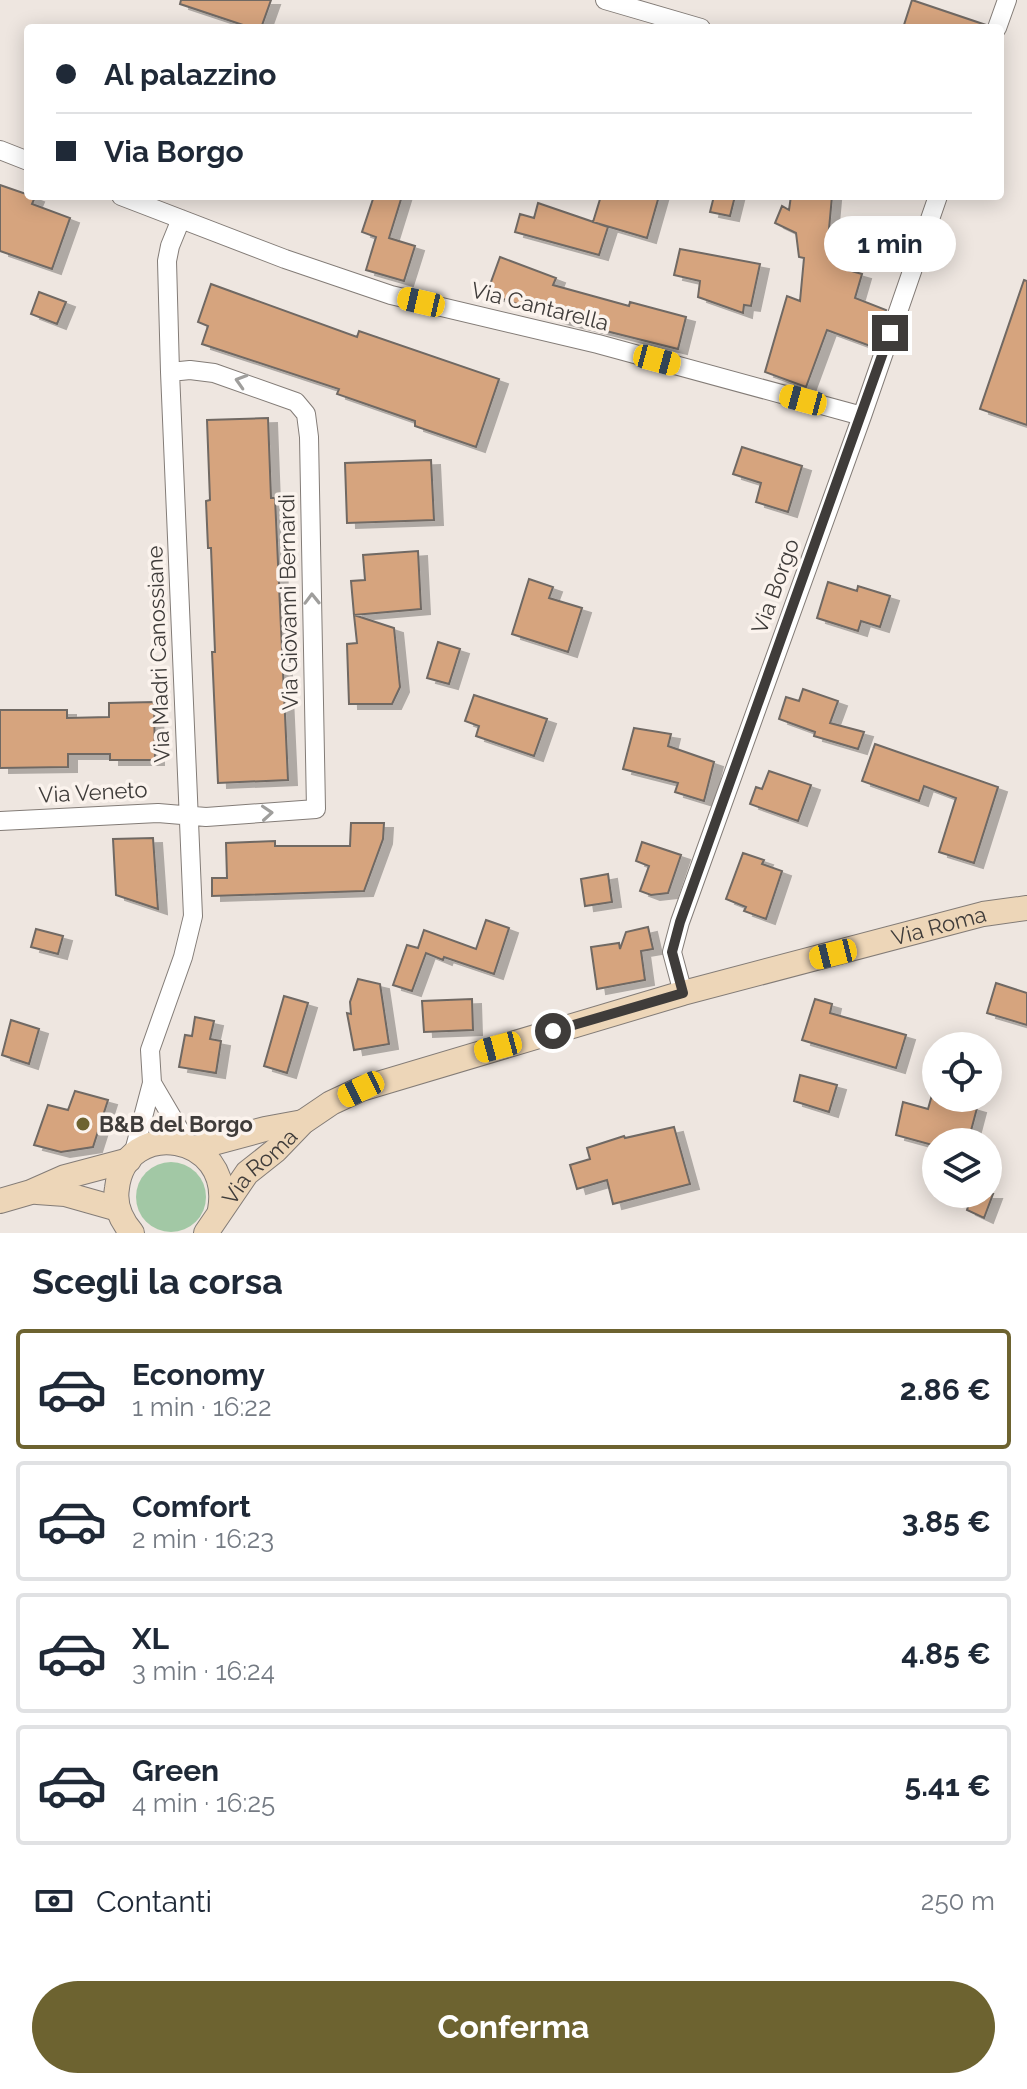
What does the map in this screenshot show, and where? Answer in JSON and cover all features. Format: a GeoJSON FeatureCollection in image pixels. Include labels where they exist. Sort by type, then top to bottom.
{"type":"FeatureCollection","features":[{"type":"Feature","properties":{"kind":"main road","name":"Via Roma"},"geometry":{"type":"LineString","coordinates":[[206,1233],[247,1173],[276,1150],[303,1122],[331,1103],[361,1089],[683,993],[983,914],[1027,908]]}},
{"type":"Feature","properties":{"kind":"main road","name":"Via Roma"},"geometry":{"type":"LineString","coordinates":[[0,1201],[131,1157],[160,1142],[192,1147],[303,1122]]}},
{"type":"Feature","properties":{"kind":"main road","name":"Via Roma"},"geometry":{"type":"LineString","coordinates":[[192,1147],[216,1169],[221,1183],[220,1212]]}},
{"type":"Feature","properties":{"kind":"main road","name":"Via Roma"},"geometry":{"type":"LineString","coordinates":[[124,1224],[117,1183],[131,1157]]}},
{"type":"Feature","properties":{"kind":"main road","name":"Via Roma"},"geometry":{"type":"LineString","coordinates":[[31,1192],[65,1194],[124,1224]]}},
{"type":"Feature","properties":{"kind":"street"},"geometry":{"type":"LineString","coordinates":[[605,0],[687,24]]}},
{"type":"Feature","properties":{"kind":"street"},"geometry":{"type":"LineString","coordinates":[[998,24],[1007,0]]}},
{"type":"Feature","properties":{"kind":"street"},"geometry":{"type":"LineString","coordinates":[[0,150],[24,159]]}},
{"type":"Feature","properties":{"kind":"street","name":"Via Cantarella"},"geometry":{"type":"LineString","coordinates":[[131,200],[391,295],[598,344],[862,416]]}},
{"type":"Feature","properties":{"kind":"street","name":"Via Borgo"},"geometry":{"type":"LineString","coordinates":[[683,993],[672,952],[680,922],[937,200]]}},
{"type":"Feature","properties":{"kind":"street","name":"Via Madri Canossiane"},"geometry":{"type":"LineString","coordinates":[[131,1157],[152,1083],[150,1050],[183,957],[193,916],[167,261],[181,219]]}},
{"type":"Feature","properties":{"kind":"street","name":"Via Giovanni Bernardi"},"geometry":{"type":"LineString","coordinates":[[170,372],[190,370],[214,373],[296,402],[306,414],[309,437],[316,809],[189,816]]}},
{"type":"Feature","properties":{"kind":"street","name":"Via Veneto"},"geometry":{"type":"LineString","coordinates":[[0,821],[158,813],[189,816]]}},
{"type":"Feature","properties":{"kind":"street"},"geometry":{"type":"LineString","coordinates":[[152,1083],[192,1147]]}},
{"type":"Feature","properties":{"kind":"green space"},"geometry":{"type":"Polygon","coordinates":[[[171,1162],[196,1172],[206,1197],[196,1222],[171,1232],[146,1222],[136,1197],[146,1172],[171,1162]]]}},
{"type":"Feature","properties":{"kind":"building"},"geometry":{"type":"Polygon","coordinates":[[[181,0],[271,0],[262,24],[240,24],[180,4],[181,0]]]}},
{"type":"Feature","properties":{"kind":"building"},"geometry":{"type":"Polygon","coordinates":[[[912,0],[983,24],[904,24],[912,0]]]}},
{"type":"Feature","properties":{"kind":"building"},"geometry":{"type":"Polygon","coordinates":[[[0,185],[24,193],[24,200],[34,200],[32,204],[70,218],[52,269],[0,251],[0,185]]]}},
{"type":"Feature","properties":{"kind":"building"},"geometry":{"type":"Polygon","coordinates":[[[373,200],[401,200],[389,238],[415,246],[404,281],[366,270],[376,237],[362,232],[373,200]]]}},
{"type":"Feature","properties":{"kind":"building"},"geometry":{"type":"Polygon","coordinates":[[[600,200],[658,200],[647,238],[593,222],[600,200]]]}},
{"type":"Feature","properties":{"kind":"building"},"geometry":{"type":"Polygon","coordinates":[[[713,200],[734,200],[730,216],[710,212],[713,200]]]}},
{"type":"Feature","properties":{"kind":"building"},"geometry":{"type":"Polygon","coordinates":[[[790,200],[832,200],[827,251],[844,256],[841,268],[862,274],[855,298],[886,310],[873,347],[827,330],[806,387],[765,372],[787,296],[800,301],[804,258],[799,257],[796,233],[775,223],[782,206],[789,210],[790,200]]]}},
{"type":"Feature","properties":{"kind":"building"},"geometry":{"type":"Polygon","coordinates":[[[538,203],[608,227],[599,255],[515,232],[520,214],[534,218],[538,203]]]}},
{"type":"Feature","properties":{"kind":"building"},"geometry":{"type":"Polygon","coordinates":[[[680,249],[760,264],[751,306],[744,305],[743,313],[698,297],[700,281],[674,275],[680,249]]]}},
{"type":"Feature","properties":{"kind":"building"},"geometry":{"type":"Polygon","coordinates":[[[500,257],[556,278],[553,285],[629,306],[630,302],[686,317],[678,349],[558,319],[487,293],[500,257]]]}},
{"type":"Feature","properties":{"kind":"building"},"geometry":{"type":"Polygon","coordinates":[[[1024,280],[1027,281],[1027,425],[980,409],[1024,280]]]}},
{"type":"Feature","properties":{"kind":"building"},"geometry":{"type":"Polygon","coordinates":[[[211,284],[357,337],[359,331],[499,379],[476,447],[415,426],[415,421],[337,394],[339,389],[202,344],[208,326],[198,322],[211,284]]]}},
{"type":"Feature","properties":{"kind":"building"},"geometry":{"type":"Polygon","coordinates":[[[39,292],[66,302],[57,324],[31,314],[39,292]]]}},
{"type":"Feature","properties":{"kind":"building"},"geometry":{"type":"Polygon","coordinates":[[[268,418],[271,498],[275,498],[288,780],[218,783],[211,548],[208,548],[206,501],[210,500],[207,420],[268,418]]]}},
{"type":"Feature","properties":{"kind":"building"},"geometry":{"type":"Polygon","coordinates":[[[742,447],[802,466],[788,512],[756,502],[761,483],[733,474],[742,447]]]}},
{"type":"Feature","properties":{"kind":"building"},"geometry":{"type":"Polygon","coordinates":[[[431,460],[434,520],[347,523],[345,463],[431,460]]]}},
{"type":"Feature","properties":{"kind":"building"},"geometry":{"type":"Polygon","coordinates":[[[418,551],[421,609],[354,615],[351,581],[365,580],[363,555],[418,551]]]}},
{"type":"Feature","properties":{"kind":"building"},"geometry":{"type":"Polygon","coordinates":[[[529,579],[553,587],[549,598],[582,608],[568,652],[512,634],[529,579]]]}},
{"type":"Feature","properties":{"kind":"building"},"geometry":{"type":"Polygon","coordinates":[[[828,582],[857,591],[858,586],[890,596],[880,627],[861,621],[858,631],[817,618],[828,582]]]}},
{"type":"Feature","properties":{"kind":"building"},"geometry":{"type":"Polygon","coordinates":[[[354,615],[394,628],[400,687],[392,704],[349,704],[347,644],[357,643],[354,615]]]}},
{"type":"Feature","properties":{"kind":"building"},"geometry":{"type":"Polygon","coordinates":[[[438,642],[460,649],[449,684],[427,678],[438,642]]]}},
{"type":"Feature","properties":{"kind":"building"},"geometry":{"type":"Polygon","coordinates":[[[803,689],[838,701],[830,723],[864,732],[858,749],[814,736],[815,732],[779,719],[786,697],[799,701],[803,689]]]}},
{"type":"Feature","properties":{"kind":"building"},"geometry":{"type":"Polygon","coordinates":[[[474,695],[547,719],[534,756],[476,736],[479,726],[465,721],[474,695]]]}},
{"type":"Feature","properties":{"kind":"building"},"geometry":{"type":"Polygon","coordinates":[[[154,702],[155,760],[110,760],[110,754],[68,754],[68,767],[0,768],[0,710],[67,710],[67,718],[109,717],[109,703],[154,702]]]}},
{"type":"Feature","properties":{"kind":"building"},"geometry":{"type":"Polygon","coordinates":[[[634,728],[671,734],[668,746],[714,762],[704,801],[675,792],[678,783],[623,769],[634,728]]]}},
{"type":"Feature","properties":{"kind":"building"},"geometry":{"type":"Polygon","coordinates":[[[875,744],[998,787],[974,863],[939,852],[956,798],[924,786],[919,801],[862,781],[875,744]]]}},
{"type":"Feature","properties":{"kind":"building"},"geometry":{"type":"Polygon","coordinates":[[[769,771],[811,785],[798,821],[750,804],[756,787],[762,789],[769,771]]]}},
{"type":"Feature","properties":{"kind":"building"},"geometry":{"type":"Polygon","coordinates":[[[351,823],[384,823],[383,839],[364,891],[212,896],[212,878],[227,878],[226,843],[275,841],[275,846],[350,846],[351,823]]]}},
{"type":"Feature","properties":{"kind":"building"},"geometry":{"type":"Polygon","coordinates":[[[153,838],[158,909],[116,895],[113,839],[153,838]]]}},
{"type":"Feature","properties":{"kind":"building"},"geometry":{"type":"Polygon","coordinates":[[[642,842],[681,855],[668,893],[651,895],[640,891],[649,866],[636,861],[642,842]]]}},
{"type":"Feature","properties":{"kind":"building"},"geometry":{"type":"Polygon","coordinates":[[[743,853],[764,860],[762,864],[782,871],[766,919],[744,911],[746,907],[726,899],[743,853]]]}},
{"type":"Feature","properties":{"kind":"building"},"geometry":{"type":"Polygon","coordinates":[[[608,874],[612,902],[585,906],[581,879],[608,874]]]}},
{"type":"Feature","properties":{"kind":"building"},"geometry":{"type":"Polygon","coordinates":[[[486,920],[509,928],[494,974],[426,953],[412,991],[393,985],[407,945],[418,948],[424,930],[476,949],[486,920]]]}},
{"type":"Feature","properties":{"kind":"building"},"geometry":{"type":"Polygon","coordinates":[[[648,927],[653,949],[641,951],[645,980],[597,989],[591,947],[619,943],[620,949],[626,932],[648,927]]]}},
{"type":"Feature","properties":{"kind":"building"},"geometry":{"type":"Polygon","coordinates":[[[36,929],[63,936],[58,954],[31,947],[36,929]]]}},
{"type":"Feature","properties":{"kind":"building"},"geometry":{"type":"Polygon","coordinates":[[[358,979],[380,984],[389,1044],[354,1050],[347,1013],[351,1014],[350,1002],[358,979]]]}},
{"type":"Feature","properties":{"kind":"building"},"geometry":{"type":"Polygon","coordinates":[[[996,983],[1027,993],[1027,1025],[987,1013],[996,983]]]}},
{"type":"Feature","properties":{"kind":"building"},"geometry":{"type":"Polygon","coordinates":[[[284,996],[308,1003],[287,1073],[264,1066],[284,996]]]}},
{"type":"Feature","properties":{"kind":"building"},"geometry":{"type":"Polygon","coordinates":[[[472,999],[473,1030],[424,1032],[422,1001],[472,999]]]}},
{"type":"Feature","properties":{"kind":"building"},"geometry":{"type":"Polygon","coordinates":[[[815,999],[832,1004],[830,1013],[906,1035],[896,1068],[802,1040],[815,999]]]}},
{"type":"Feature","properties":{"kind":"building"},"geometry":{"type":"Polygon","coordinates":[[[195,1017],[214,1021],[210,1039],[221,1041],[216,1073],[179,1067],[185,1035],[192,1036],[195,1017]]]}},
{"type":"Feature","properties":{"kind":"building"},"geometry":{"type":"Polygon","coordinates":[[[11,1020],[39,1029],[29,1064],[2,1055],[11,1020]]]}},
{"type":"Feature","properties":{"kind":"building"},"geometry":{"type":"Polygon","coordinates":[[[800,1075],[837,1085],[829,1112],[794,1101],[800,1075]]]}},
{"type":"Feature","properties":{"kind":"building"},"geometry":{"type":"Polygon","coordinates":[[[75,1091],[108,1100],[93,1147],[61,1152],[34,1145],[48,1105],[68,1110],[75,1091]]]}},
{"type":"Feature","properties":{"kind":"building"},"geometry":{"type":"Polygon","coordinates":[[[903,1102],[922,1107],[922,1112],[976,1112],[972,1128],[922,1128],[922,1142],[896,1135],[903,1102]]]}},
{"type":"Feature","properties":{"kind":"building"},"geometry":{"type":"Polygon","coordinates":[[[674,1127],[690,1184],[613,1204],[607,1180],[577,1189],[570,1165],[590,1159],[587,1148],[624,1136],[674,1127]]]}},
{"type":"Feature","properties":{"kind":"building"},"geometry":{"type":"Polygon","coordinates":[[[968,1208],[988,1208],[984,1218],[968,1208]]]}},
{"type":"Feature","properties":{"kind":"place","name":"B&B del Borgo"},"geometry":{"type":"Point","coordinates":[83,1124]}},
{"type":"Feature","properties":{"kind":"route"},"geometry":{"type":"LineString","coordinates":[[553,1031],[683,993],[672,952],[680,922],[890,333]]}}]}
